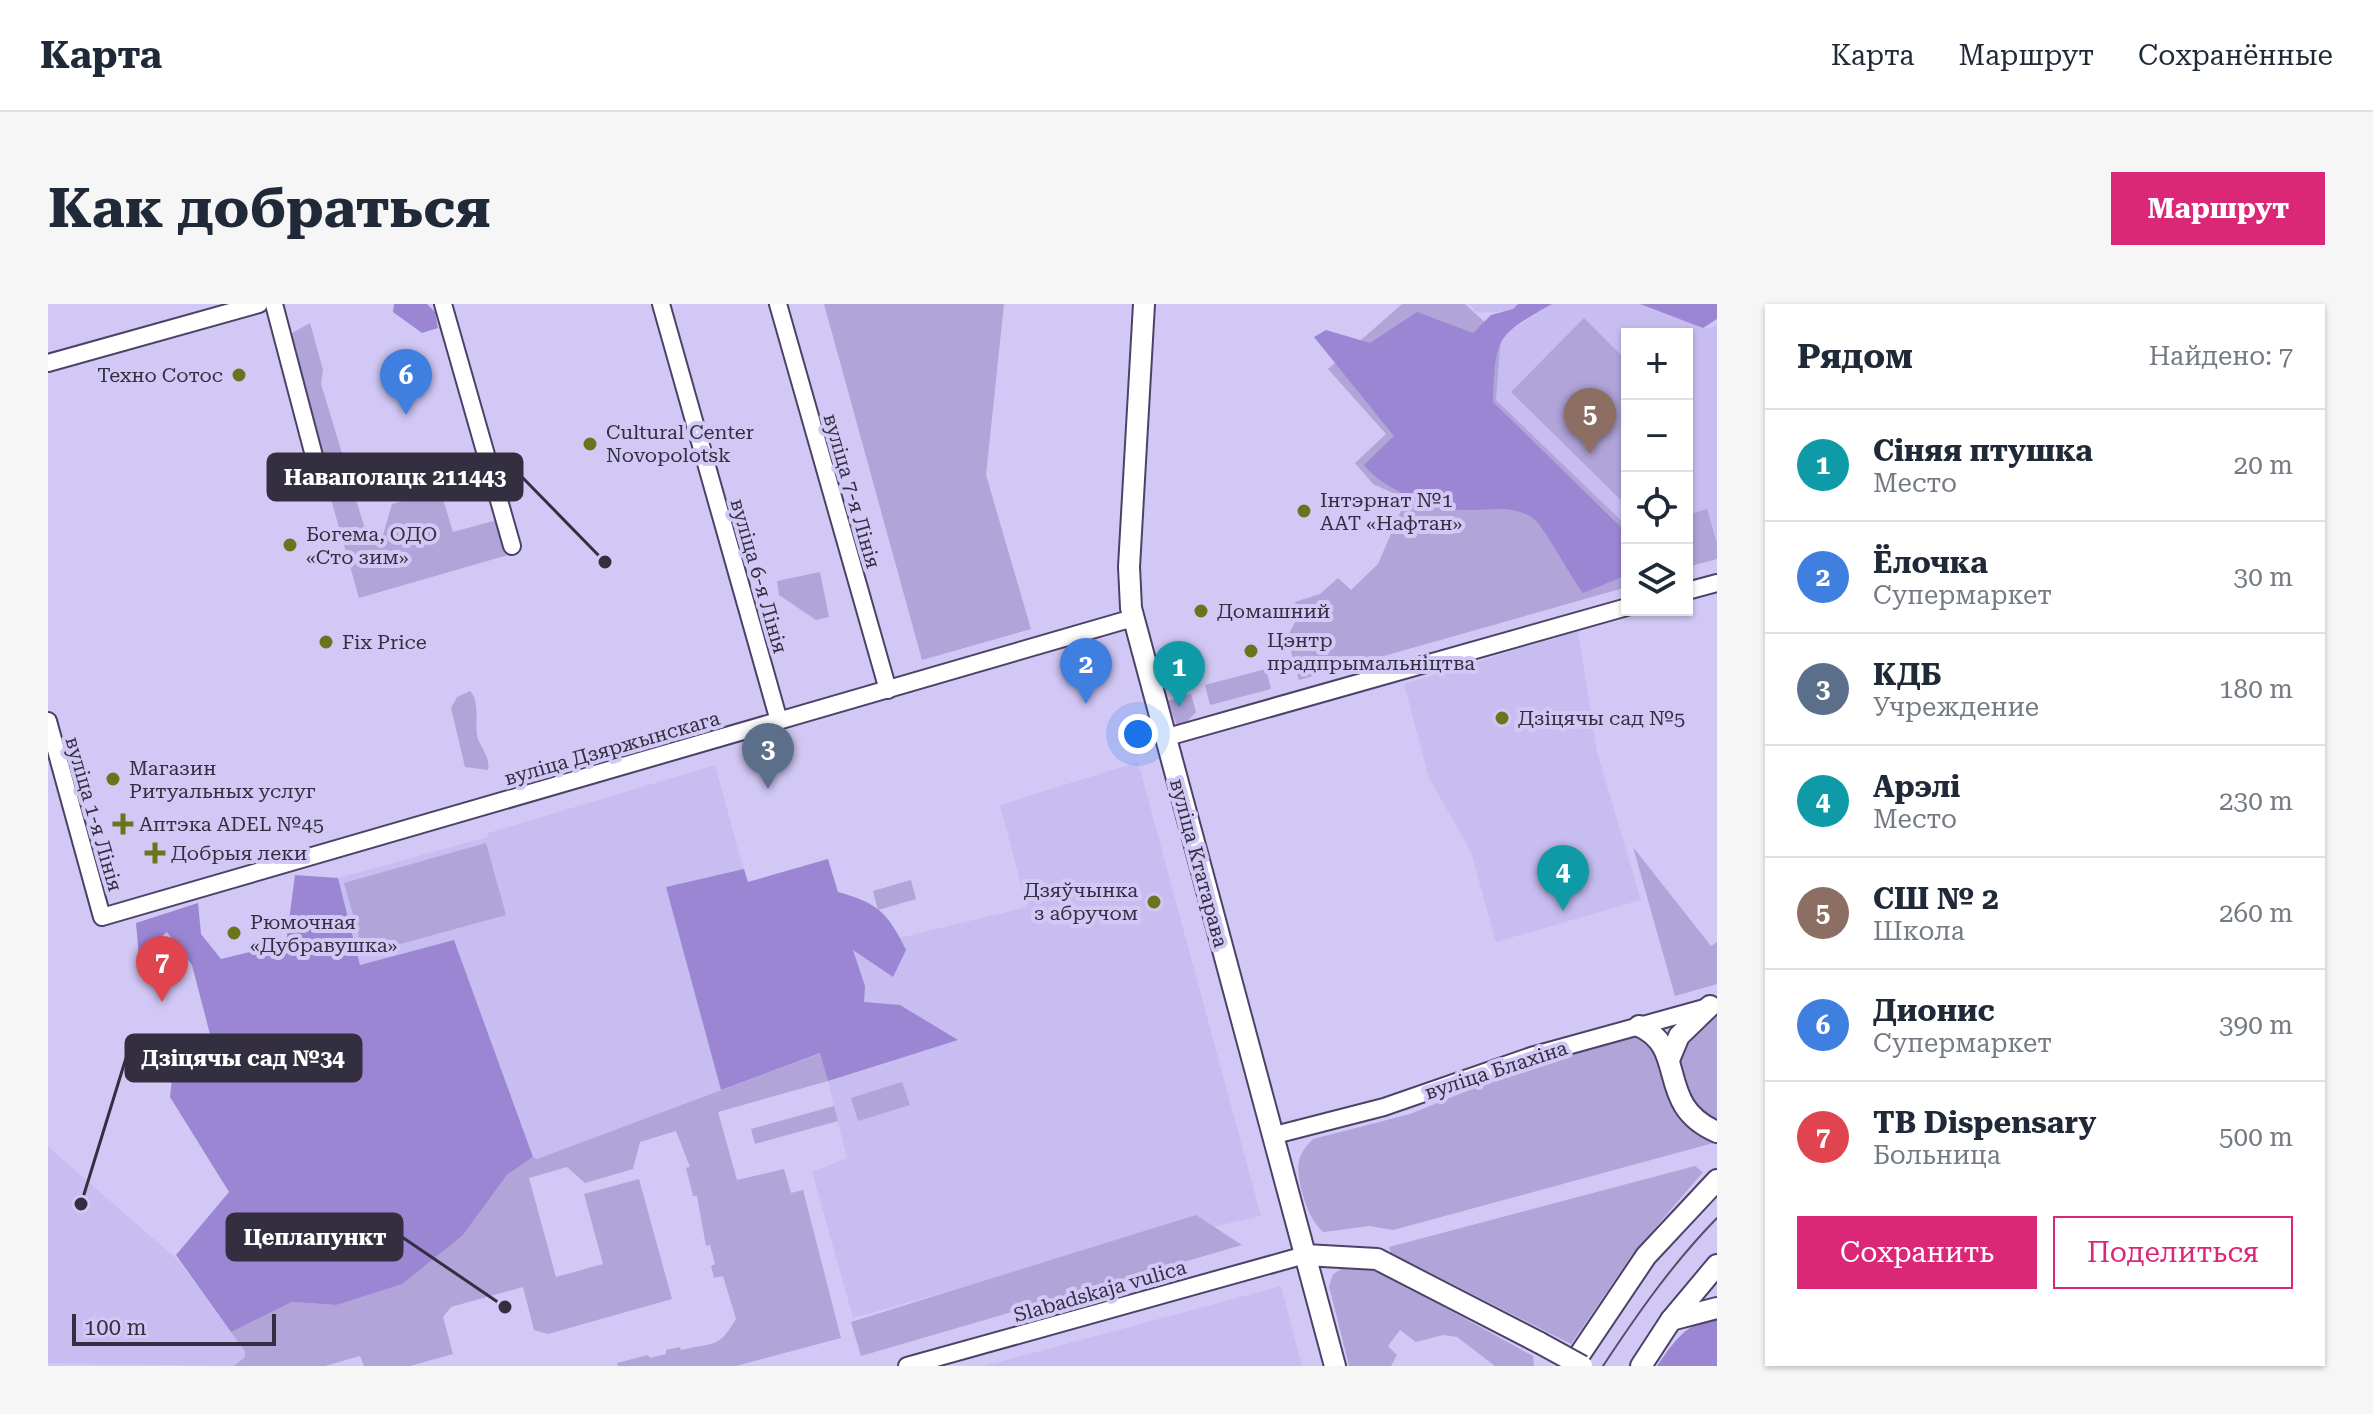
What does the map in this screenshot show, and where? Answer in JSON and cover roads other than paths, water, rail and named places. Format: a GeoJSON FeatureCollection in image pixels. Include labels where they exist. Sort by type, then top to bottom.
{"type":"FeatureCollection","features":[{"type":"Feature","properties":{"kind":"main road","name":"вуліца Ктатарава"},"geometry":{"type":"LineString","coordinates":[[1144,304],[1129,567],[1133,618],[1335,1366]]}},
{"type":"Feature","properties":{"kind":"main road"},"geometry":{"type":"LineString","coordinates":[[1669,1060],[1679,1036],[1714,1005]]}},
{"type":"Feature","properties":{"kind":"main road"},"geometry":{"type":"LineString","coordinates":[[1639,1026],[1654,1032],[1665,1045],[1680,1102],[1697,1123],[1717,1132]]}},
{"type":"Feature","properties":{"kind":"main road"},"geometry":{"type":"LineString","coordinates":[[1572,1366],[1646,1256],[1717,1180]]}},
{"type":"Feature","properties":{"kind":"main road"},"geometry":{"type":"LineString","coordinates":[[1305,1255],[1377,1259],[1582,1366]]}},
{"type":"Feature","properties":{"kind":"main road"},"geometry":{"type":"LineString","coordinates":[[1641,1366],[1671,1320],[1717,1265]]}},
{"type":"Feature","properties":{"kind":"main road"},"geometry":{"type":"LineString","coordinates":[[1671,1320],[1717,1308]]}},
{"type":"Feature","properties":{"kind":"street"},"geometry":{"type":"LineString","coordinates":[[48,363],[259,304]]}},
{"type":"Feature","properties":{"kind":"street"},"geometry":{"type":"LineString","coordinates":[[274,304],[323,490]]}},
{"type":"Feature","properties":{"kind":"street"},"geometry":{"type":"LineString","coordinates":[[443,304],[512,546]]}},
{"type":"Feature","properties":{"kind":"street","name":"вуліца 6-я Лінія"},"geometry":{"type":"LineString","coordinates":[[661,304],[779,721]]}},
{"type":"Feature","properties":{"kind":"street","name":"вуліца 7-я Лінія"},"geometry":{"type":"LineString","coordinates":[[778,304],[888,690]]}},
{"type":"Feature","properties":{"kind":"street"},"geometry":{"type":"LineString","coordinates":[[1693,589],[1717,583]]}},
{"type":"Feature","properties":{"kind":"street"},"geometry":{"type":"LineString","coordinates":[[1164,738],[1621,609]]}},
{"type":"Feature","properties":{"kind":"street","name":"вуліца Дзяржынскага"},"geometry":{"type":"LineString","coordinates":[[102,917],[1133,618]]}},
{"type":"Feature","properties":{"kind":"street","name":"вуліца 1-я Лінія"},"geometry":{"type":"LineString","coordinates":[[48,721],[102,917]]}},
{"type":"Feature","properties":{"kind":"street","name":"вуліца Блахіна"},"geometry":{"type":"LineString","coordinates":[[1275,1135],[1384,1107],[1531,1056],[1714,1005]]}},
{"type":"Feature","properties":{"kind":"street","name":"Slabadskaja vulica"},"geometry":{"type":"LineString","coordinates":[[907,1366],[1305,1255]]}},
{"type":"Feature","properties":{"kind":"tram line"},"geometry":{"type":"LineString","coordinates":[[1603,1366],[1657,1289],[1717,1218]]}},
{"type":"Feature","properties":{"kind":"place","name":"Техно Сотос"},"geometry":{"type":"Point","coordinates":[239,375]}},
{"type":"Feature","properties":{"kind":"place","name":"Дионис"},"geometry":{"type":"Point","coordinates":[406,415]}},
{"type":"Feature","properties":{"kind":"place","name":"Cultural Center Novopolotsk"},"geometry":{"type":"Point","coordinates":[590,444]}},
{"type":"Feature","properties":{"kind":"place","name":"СШ № 2"},"geometry":{"type":"Point","coordinates":[1590,454]}},
{"type":"Feature","properties":{"kind":"place","name":"Інтэрнат №1 ААТ «Нафтан»"},"geometry":{"type":"Point","coordinates":[1304,511]}},
{"type":"Feature","properties":{"kind":"place","name":"Богема, ОДО «Сто зим»"},"geometry":{"type":"Point","coordinates":[290,545]}},
{"type":"Feature","properties":{"kind":"place","name":"Наваполацк 211443"},"geometry":{"type":"Point","coordinates":[605,562]}},
{"type":"Feature","properties":{"kind":"place","name":"Домашний"},"geometry":{"type":"Point","coordinates":[1201,611]}},
{"type":"Feature","properties":{"kind":"place","name":"Fix Price"},"geometry":{"type":"Point","coordinates":[326,642]}},
{"type":"Feature","properties":{"kind":"place","name":"Цэнтр прадпрымальніцтва"},"geometry":{"type":"Point","coordinates":[1251,651]}},
{"type":"Feature","properties":{"kind":"place","name":"Ёлочка"},"geometry":{"type":"Point","coordinates":[1086,704]}},
{"type":"Feature","properties":{"kind":"place","name":"Сіняя птушка"},"geometry":{"type":"Point","coordinates":[1179,707]}},
{"type":"Feature","properties":{"kind":"place","name":"Дзіцячы сад №5"},"geometry":{"type":"Point","coordinates":[1502,718]}},
{"type":"Feature","properties":{"kind":"place","name":"Магазин Ритуальных услуг"},"geometry":{"type":"Point","coordinates":[113,779]}},
{"type":"Feature","properties":{"kind":"place","name":"КДБ"},"geometry":{"type":"Point","coordinates":[768,789]}},
{"type":"Feature","properties":{"kind":"place","name":"Аптэка ADEL №45"},"geometry":{"type":"Point","coordinates":[123,824]}},
{"type":"Feature","properties":{"kind":"place","name":"Добрыя леки"},"geometry":{"type":"Point","coordinates":[155,853]}},
{"type":"Feature","properties":{"kind":"place","name":"Дзяўчынка з абручом"},"geometry":{"type":"Point","coordinates":[1154,902]}},
{"type":"Feature","properties":{"kind":"place","name":"Арэлі"},"geometry":{"type":"Point","coordinates":[1563,911]}},
{"type":"Feature","properties":{"kind":"place","name":"Рюмочная «Дубравушка»"},"geometry":{"type":"Point","coordinates":[234,933]}},
{"type":"Feature","properties":{"kind":"place","name":"TB Dispensary"},"geometry":{"type":"Point","coordinates":[162,1002]}},
{"type":"Feature","properties":{"kind":"place","name":"Дзіцячы сад №34"},"geometry":{"type":"Point","coordinates":[81,1204]}},
{"type":"Feature","properties":{"kind":"place","name":"Цеплапункт"},"geometry":{"type":"Point","coordinates":[505,1307]}}]}
